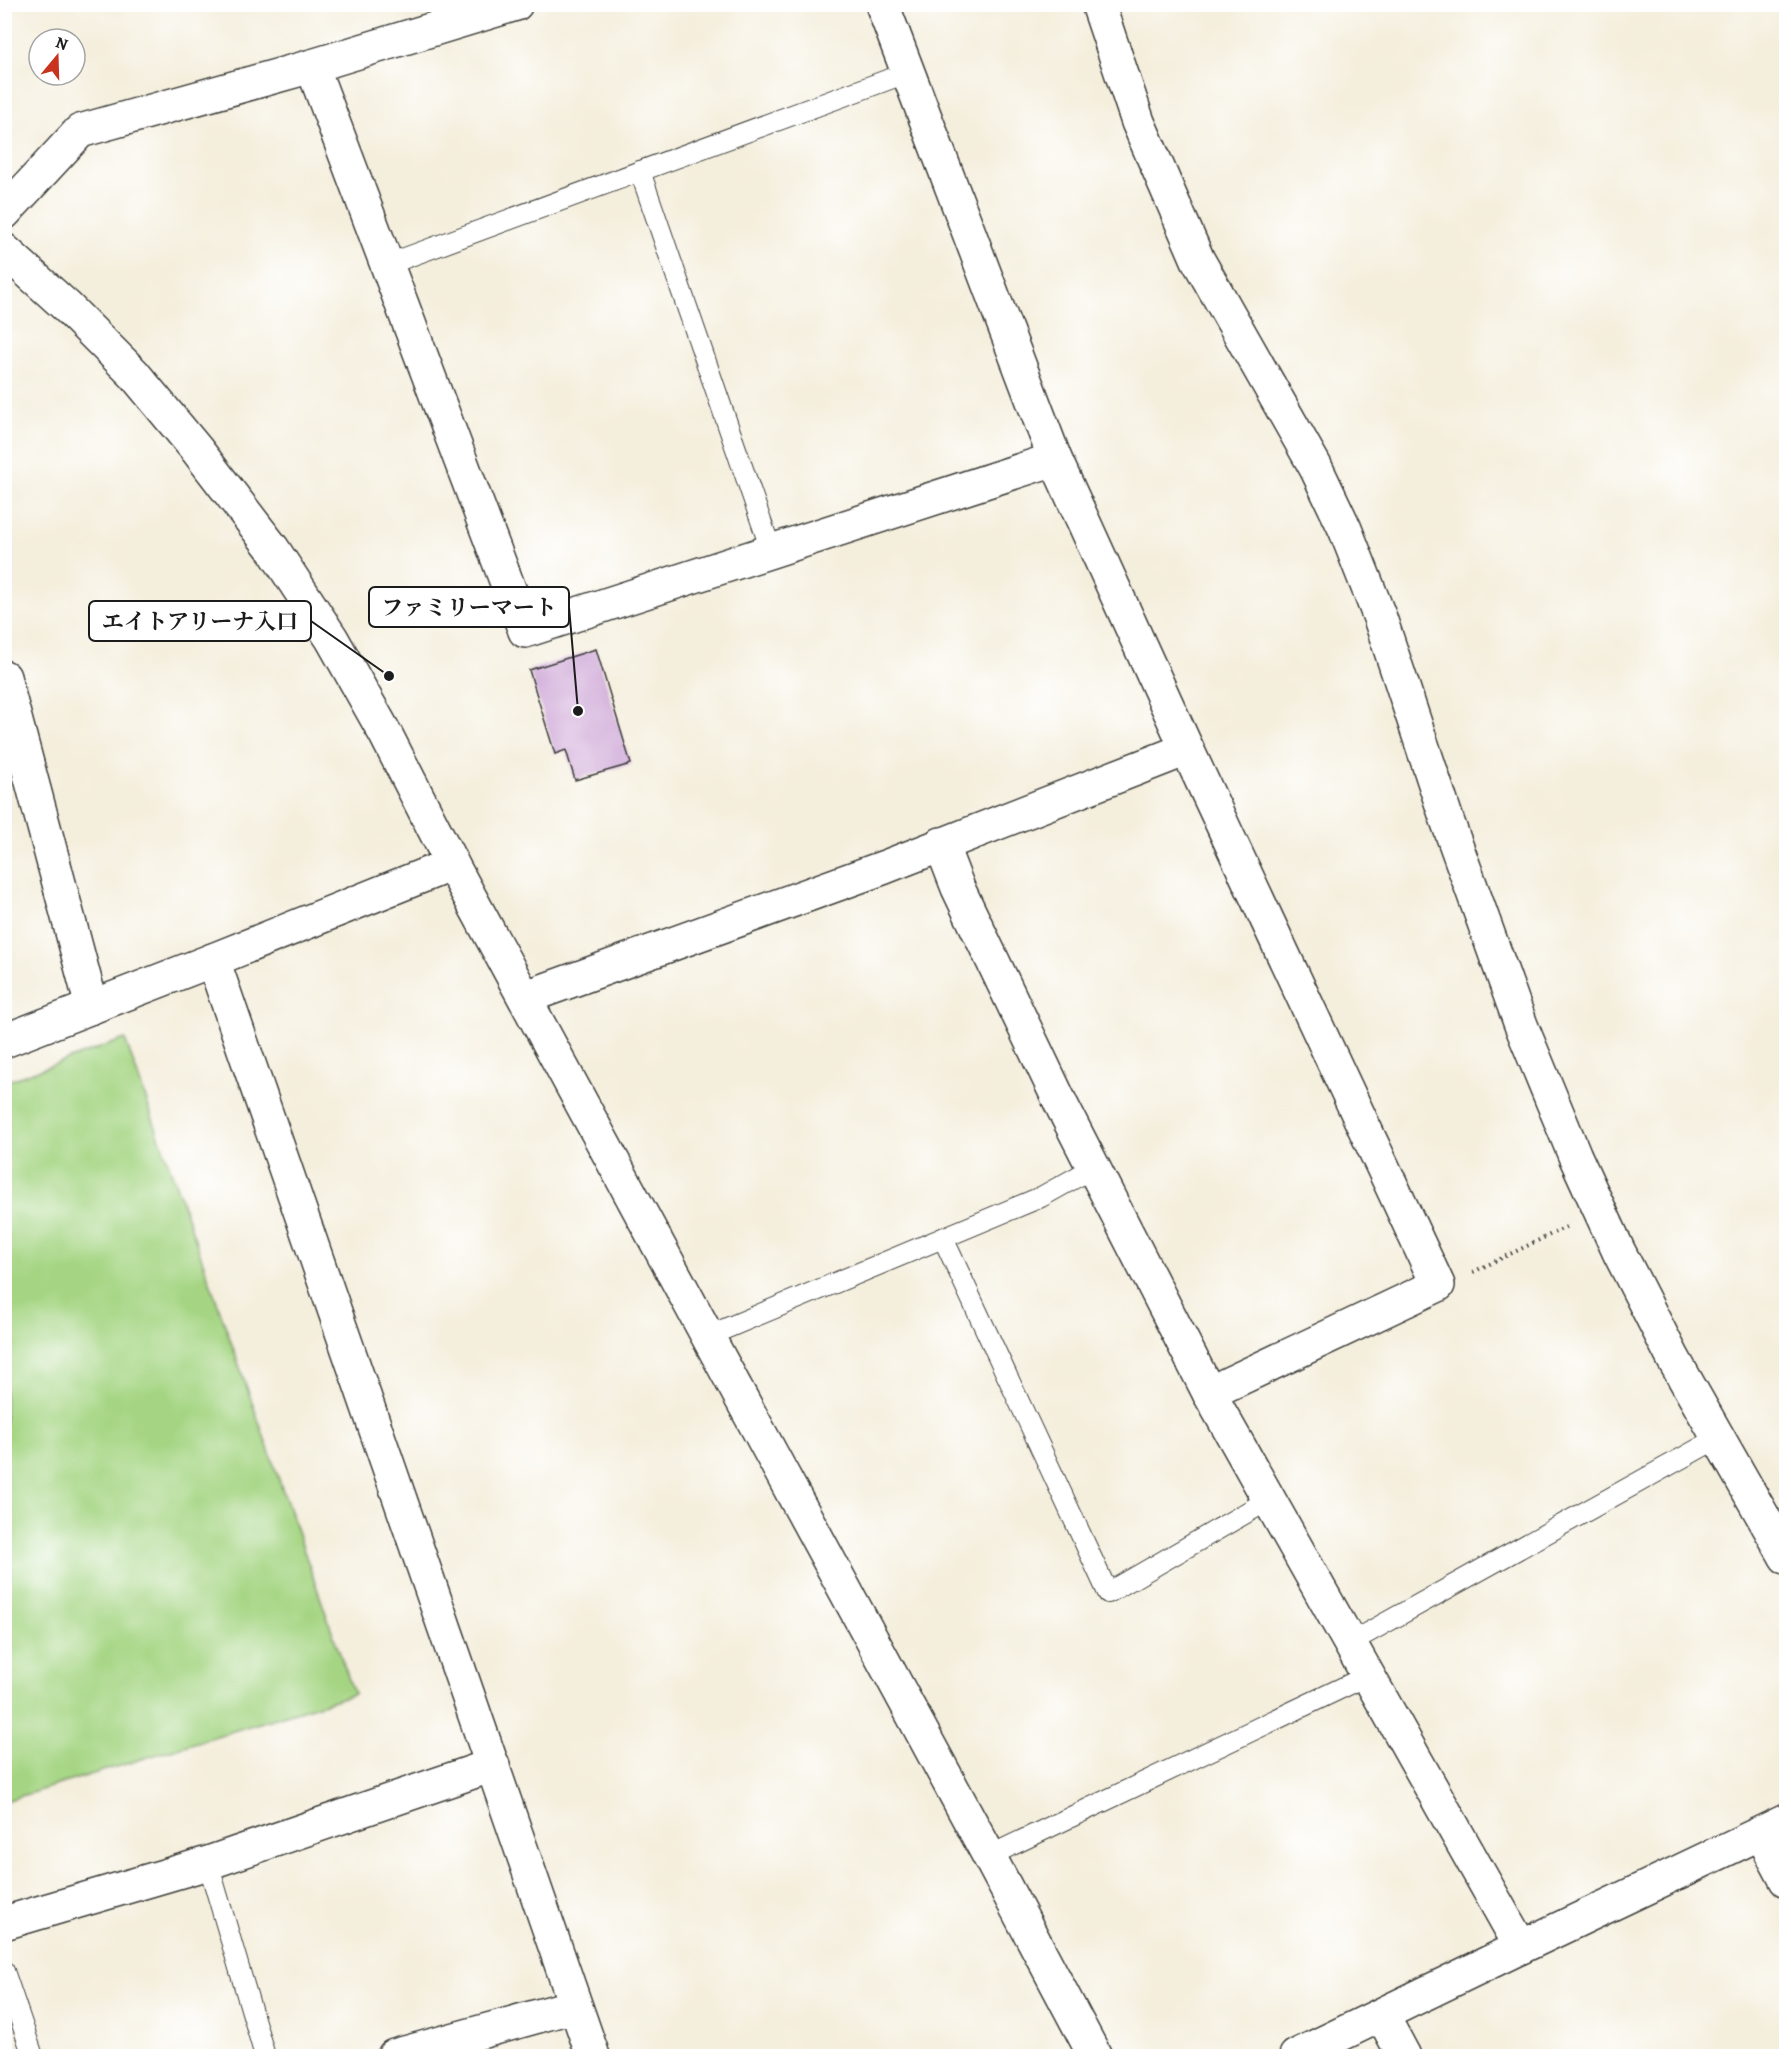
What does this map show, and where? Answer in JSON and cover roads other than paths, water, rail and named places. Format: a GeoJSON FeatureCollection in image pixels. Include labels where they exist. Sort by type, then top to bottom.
{"type":"FeatureCollection","features":[{"type":"Feature","properties":{"kind":"street"},"geometry":{"type":"LineString","coordinates":[[4,213],[80,131],[312,66],[516,4]]}},
{"type":"Feature","properties":{"kind":"street"},"geometry":{"type":"LineString","coordinates":[[882,4],[906,73],[1055,459],[1187,749],[1438,1285],[1209,1393]]}},
{"type":"Feature","properties":{"kind":"street"},"geometry":{"type":"LineString","coordinates":[[1098,4],[1138,122],[1198,260],[1316,468],[1345,529],[1380,618],[1447,820],[1521,1025],[1575,1156],[1673,1358],[1786,1557]]}},
{"type":"Feature","properties":{"kind":"street"},"geometry":{"type":"LineString","coordinates":[[312,66],[525,631],[1055,459]]}},
{"type":"Feature","properties":{"kind":"street"},"geometry":{"type":"LineString","coordinates":[[4,250],[66,306],[134,374],[197,450],[273,549],[332,639],[381,725],[452,864],[526,997],[1095,2056]]}},
{"type":"Feature","properties":{"kind":"street"},"geometry":{"type":"LineString","coordinates":[[4,677],[92,1008]]}},
{"type":"Feature","properties":{"kind":"street"},"geometry":{"type":"LineString","coordinates":[[526,997],[874,871],[1187,749]]}},
{"type":"Feature","properties":{"kind":"street"},"geometry":{"type":"LineString","coordinates":[[941,844],[958,888],[1093,1168],[1209,1393],[1521,1947]]}},
{"type":"Feature","properties":{"kind":"street"},"geometry":{"type":"LineString","coordinates":[[4,1041],[452,864]]}},
{"type":"Feature","properties":{"kind":"street"},"geometry":{"type":"LineString","coordinates":[[213,960],[593,2056]]}},
{"type":"Feature","properties":{"kind":"street"},"geometry":{"type":"LineString","coordinates":[[4,1923],[208,1863],[493,1766]]}},
{"type":"Feature","properties":{"kind":"street"},"geometry":{"type":"LineString","coordinates":[[1296,2056],[1774,1828],[1786,1881]]}},
{"type":"Feature","properties":{"kind":"street"},"geometry":{"type":"LineString","coordinates":[[394,2056],[574,2006]]}},
{"type":"Feature","properties":{"kind":"street"},"geometry":{"type":"LineString","coordinates":[[1382,2015],[1404,2056]]}},
{"type":"Feature","properties":{"kind":"lane"},"geometry":{"type":"LineString","coordinates":[[386,265],[906,73]]}},
{"type":"Feature","properties":{"kind":"lane"},"geometry":{"type":"LineString","coordinates":[[640,171],[771,550]]}},
{"type":"Feature","properties":{"kind":"lane"},"geometry":{"type":"LineString","coordinates":[[708,1336],[1041,1197],[1093,1168]]}},
{"type":"Feature","properties":{"kind":"lane"},"geometry":{"type":"LineString","coordinates":[[943,1238],[1108,1593],[1270,1499]]}},
{"type":"Feature","properties":{"kind":"lane"},"geometry":{"type":"LineString","coordinates":[[1351,1642],[1718,1438]]}},
{"type":"Feature","properties":{"kind":"lane"},"geometry":{"type":"LineString","coordinates":[[989,1856],[1369,1675]]}},
{"type":"Feature","properties":{"kind":"lane"},"geometry":{"type":"LineString","coordinates":[[208,1863],[265,2056]]}},
{"type":"Feature","properties":{"kind":"lane"},"geometry":{"type":"LineString","coordinates":[[4,1971],[33,2056]]}},
{"type":"Feature","properties":{"kind":"place","name":"エイトアリーナ入口"},"geometry":{"type":"Point","coordinates":[389,676]}},
{"type":"Feature","properties":{"kind":"place","name":"ファミリーマート"},"geometry":{"type":"Point","coordinates":[578,711]}}]}
